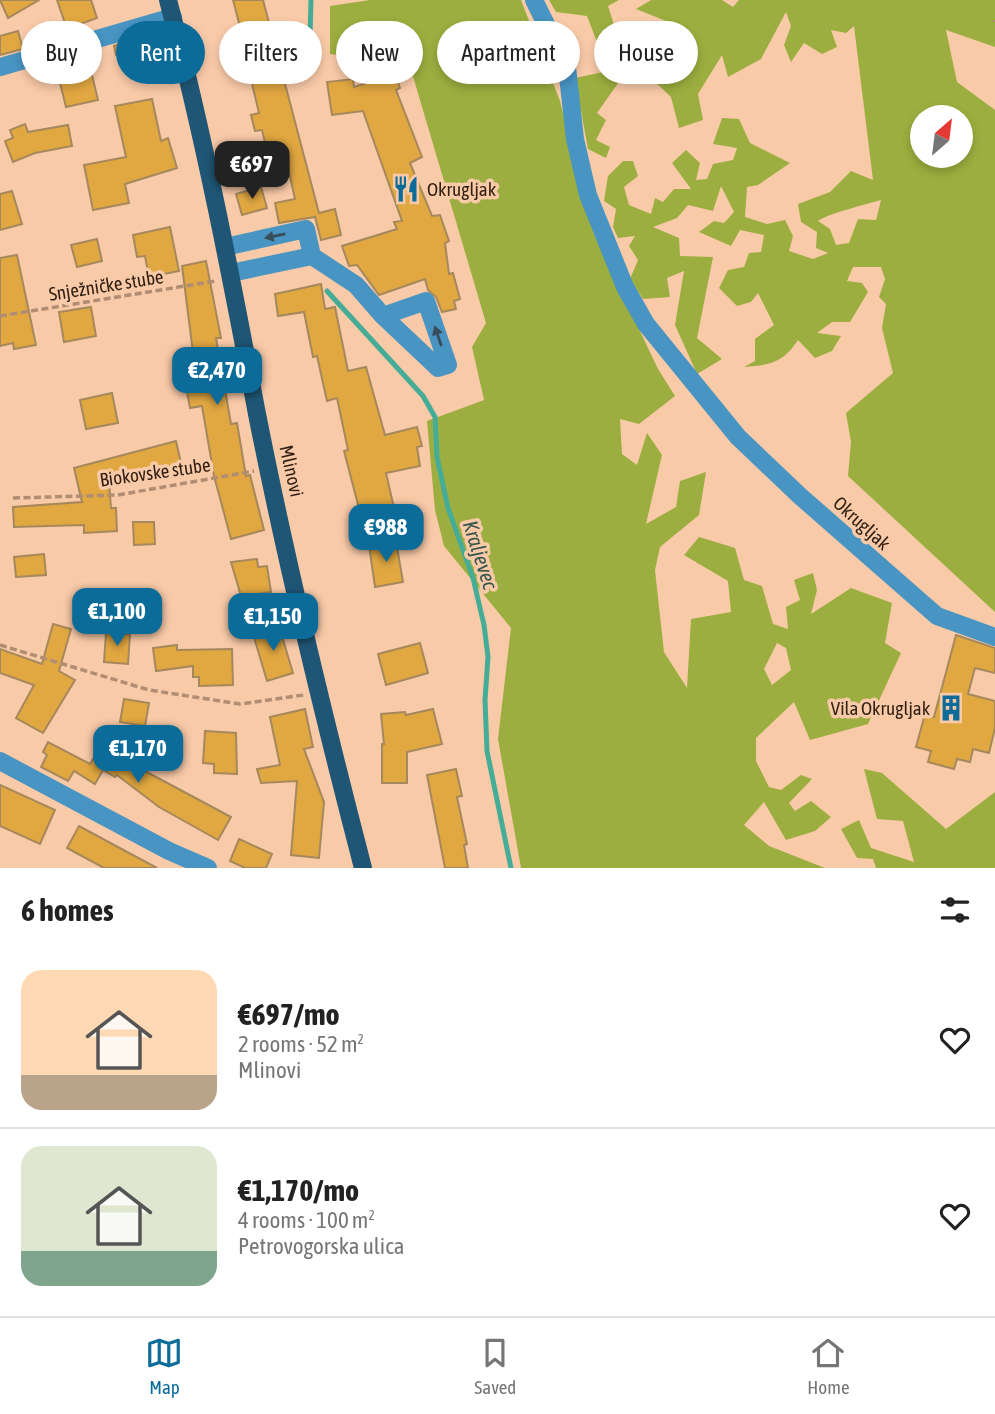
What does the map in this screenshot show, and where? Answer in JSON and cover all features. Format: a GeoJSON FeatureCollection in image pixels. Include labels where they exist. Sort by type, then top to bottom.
{"type":"FeatureCollection","features":[{"type":"Feature","properties":{"kind":"main road","name":"Mlinovi"},"geometry":{"type":"LineString","coordinates":[[170,9],[225,247],[224,276],[344,802],[363,868]]}},
{"type":"Feature","properties":{"kind":"street","name":"Okrugljak"},"geometry":{"type":"LineString","coordinates":[[534,0],[567,67],[577,152],[592,205],[625,288],[646,324],[738,437],[800,496],[937,617],[995,638]]}},
{"type":"Feature","properties":{"kind":"street"},"geometry":{"type":"LineString","coordinates":[[0,67],[170,9]]}},
{"type":"Feature","properties":{"kind":"street"},"geometry":{"type":"LineString","coordinates":[[225,247],[306,229],[312,256],[356,285],[383,316]]}},
{"type":"Feature","properties":{"kind":"street"},"geometry":{"type":"LineString","coordinates":[[224,276],[312,256]]}},
{"type":"Feature","properties":{"kind":"street"},"geometry":{"type":"LineString","coordinates":[[0,761],[169,851],[208,868]]}},
{"type":"Feature","properties":{"kind":"path","name":"Snježničke stube"},"geometry":{"type":"LineString","coordinates":[[0,316],[224,276]]}},
{"type":"Feature","properties":{"kind":"path","name":"Biokovske stube"},"geometry":{"type":"LineString","coordinates":[[13,498],[118,495],[258,470]]}},
{"type":"Feature","properties":{"kind":"path"},"geometry":{"type":"LineString","coordinates":[[0,645],[149,690],[240,704],[310,694]]}},
{"type":"Feature","properties":{"kind":"green space"},"geometry":{"type":"Polygon","coordinates":[[[370,0],[521,0],[529,21],[437,21],[437,84],[553,84],[594,234],[658,369],[675,396],[639,424],[620,419],[622,454],[637,465],[647,433],[662,455],[646,524],[676,507],[680,481],[706,472],[699,515],[660,547],[655,570],[664,652],[687,688],[691,619],[731,612],[728,581],[684,555],[699,537],[735,548],[744,580],[762,586],[773,624],[788,629],[786,607],[800,600],[794,580],[813,573],[817,590],[811,614],[851,588],[892,603],[885,643],[901,653],[868,724],[810,740],[794,702],[756,738],[756,761],[769,787],[781,790],[801,775],[812,779],[789,803],[795,811],[811,801],[831,817],[815,831],[786,840],[764,802],[744,825],[769,846],[825,868],[521,868],[498,739],[511,628],[444,546],[435,510],[427,421],[484,400],[472,347],[486,323],[415,84],[423,84],[423,21],[336,21],[336,55],[330,54],[330,6],[370,0]],[[777,643],[764,669],[772,685],[791,670],[786,648],[777,643]]]}},
{"type":"Feature","properties":{"kind":"green space"},"geometry":{"type":"Polygon","coordinates":[[[549,0],[619,0],[608,6],[613,21],[594,21],[594,34],[587,16],[556,12],[549,0]]]}},
{"type":"Feature","properties":{"kind":"green space"},"geometry":{"type":"Polygon","coordinates":[[[651,0],[722,0],[733,7],[739,0],[995,0],[995,47],[946,30],[957,82],[995,110],[995,612],[848,476],[851,442],[846,413],[893,373],[882,328],[886,304],[879,297],[885,279],[881,267],[853,267],[847,281],[862,283],[868,292],[850,322],[832,322],[817,333],[841,336],[832,351],[815,358],[798,340],[787,354],[775,361],[744,367],[755,361],[755,339],[774,325],[758,293],[751,302],[737,306],[719,288],[728,270],[744,267],[749,253],[761,252],[764,235],[740,230],[731,246],[699,232],[714,221],[724,223],[734,212],[721,186],[713,211],[688,205],[677,218],[653,227],[679,238],[680,256],[713,257],[697,338],[722,359],[697,374],[675,325],[684,271],[667,278],[670,297],[643,299],[630,279],[638,260],[629,246],[635,236],[618,238],[613,227],[616,209],[604,201],[608,176],[623,161],[633,161],[638,176],[624,187],[629,205],[651,214],[655,198],[663,202],[674,189],[691,189],[672,163],[686,150],[700,163],[696,180],[707,179],[713,164],[733,160],[737,148],[713,144],[722,118],[739,119],[750,143],[790,163],[758,185],[747,187],[745,217],[767,224],[785,220],[793,236],[789,251],[813,259],[828,253],[816,248],[817,232],[801,222],[798,204],[830,192],[851,171],[873,180],[854,26],[846,33],[831,30],[837,47],[822,54],[804,43],[791,62],[784,45],[791,26],[786,12],[761,59],[728,77],[722,55],[698,94],[703,120],[679,128],[671,97],[657,84],[698,84],[698,21],[666,21],[636,9],[651,0]],[[881,200],[838,212],[818,221],[830,229],[836,245],[849,243],[858,219],[876,220],[881,200]]]}},
{"type":"Feature","properties":{"kind":"green space"},"geometry":{"type":"Polygon","coordinates":[[[594,74],[594,84],[617,84],[597,113],[606,120],[596,140],[610,147],[606,158],[588,149],[576,84],[580,84],[580,77],[594,74]]]}},
{"type":"Feature","properties":{"kind":"green space"},"geometry":{"type":"Polygon","coordinates":[[[864,769],[882,773],[946,829],[995,792],[995,868],[876,868],[873,859],[857,858],[841,829],[859,820],[871,848],[914,862],[903,821],[877,819],[864,769]]]}},
{"type":"Feature","properties":{"kind":"building"},"geometry":{"type":"Polygon","coordinates":[[[0,0],[39,0],[8,18],[0,0]]]}},
{"type":"Feature","properties":{"kind":"building"},"geometry":{"type":"Polygon","coordinates":[[[57,0],[91,0],[97,18],[89,21],[64,21],[57,0]]]}},
{"type":"Feature","properties":{"kind":"building"},"geometry":{"type":"Polygon","coordinates":[[[233,0],[263,0],[269,21],[238,21],[233,0]]]}},
{"type":"Feature","properties":{"kind":"building"},"geometry":{"type":"Polygon","coordinates":[[[18,31],[21,50],[0,55],[0,36],[18,31]]]}},
{"type":"Feature","properties":{"kind":"building","name":"Okrugljak"},"geometry":{"type":"Polygon","coordinates":[[[327,82],[354,84],[354,87],[363,84],[399,84],[400,88],[396,90],[422,157],[410,163],[432,216],[440,215],[449,241],[445,243],[449,274],[453,273],[460,299],[454,301],[456,309],[442,312],[436,297],[428,290],[425,279],[379,295],[357,265],[349,266],[342,246],[397,229],[394,222],[402,221],[363,111],[332,115],[327,82]]]}},
{"type":"Feature","properties":{"kind":"building"},"geometry":{"type":"Polygon","coordinates":[[[60,84],[94,84],[98,100],[66,107],[60,84]]]}},
{"type":"Feature","properties":{"kind":"building"},"geometry":{"type":"Polygon","coordinates":[[[252,84],[285,84],[319,213],[335,209],[341,235],[321,240],[315,217],[279,223],[275,203],[295,199],[289,172],[273,176],[262,130],[255,131],[251,115],[259,113],[252,84]]]}},
{"type":"Feature","properties":{"kind":"building"},"geometry":{"type":"Polygon","coordinates":[[[152,99],[161,141],[168,138],[177,168],[125,184],[129,203],[93,210],[84,165],[126,157],[115,106],[152,99]]]}},
{"type":"Feature","properties":{"kind":"building"},"geometry":{"type":"Polygon","coordinates":[[[25,124],[28,132],[68,125],[72,146],[35,153],[13,162],[5,141],[13,138],[10,130],[25,124]]]}},
{"type":"Feature","properties":{"kind":"building"},"geometry":{"type":"Polygon","coordinates":[[[261,187],[267,208],[242,215],[236,194],[261,187]]]}},
{"type":"Feature","properties":{"kind":"building"},"geometry":{"type":"Polygon","coordinates":[[[12,191],[22,224],[0,230],[0,194],[12,191]]]}},
{"type":"Feature","properties":{"kind":"building"},"geometry":{"type":"Polygon","coordinates":[[[170,227],[179,271],[149,277],[145,256],[137,257],[133,235],[170,227]]]}},
{"type":"Feature","properties":{"kind":"building"},"geometry":{"type":"Polygon","coordinates":[[[97,239],[102,261],[77,267],[71,245],[97,239]]]}},
{"type":"Feature","properties":{"kind":"building"},"geometry":{"type":"Polygon","coordinates":[[[17,255],[36,345],[14,349],[13,343],[0,346],[0,258],[17,255]]]}},
{"type":"Feature","properties":{"kind":"building"},"geometry":{"type":"Polygon","coordinates":[[[206,261],[221,338],[216,338],[231,424],[237,423],[246,476],[250,475],[264,530],[231,539],[214,476],[202,406],[190,408],[183,370],[195,368],[182,266],[206,261]]]}},
{"type":"Feature","properties":{"kind":"building"},"geometry":{"type":"Polygon","coordinates":[[[321,284],[325,309],[335,307],[348,371],[366,367],[385,435],[417,427],[422,446],[417,447],[420,466],[386,473],[394,508],[361,516],[344,451],[348,450],[337,398],[327,401],[317,356],[313,357],[304,312],[278,316],[275,294],[321,284]]]}},
{"type":"Feature","properties":{"kind":"building"},"geometry":{"type":"Polygon","coordinates":[[[91,307],[96,336],[64,342],[59,312],[91,307]]]}},
{"type":"Feature","properties":{"kind":"building"},"geometry":{"type":"Polygon","coordinates":[[[112,393],[118,423],[86,429],[80,400],[112,393]]]}},
{"type":"Feature","properties":{"kind":"building"},"geometry":{"type":"Polygon","coordinates":[[[176,441],[183,472],[109,481],[111,508],[116,508],[117,531],[84,533],[84,525],[14,527],[13,507],[82,502],[74,468],[176,441]]]}},
{"type":"Feature","properties":{"kind":"building"},"geometry":{"type":"Polygon","coordinates":[[[133,522],[154,522],[155,544],[134,545],[133,522]]]}},
{"type":"Feature","properties":{"kind":"building"},"geometry":{"type":"Polygon","coordinates":[[[396,541],[403,582],[375,587],[369,545],[396,541]]]}},
{"type":"Feature","properties":{"kind":"building"},"geometry":{"type":"Polygon","coordinates":[[[44,554],[46,575],[16,577],[14,557],[44,554]]]}},
{"type":"Feature","properties":{"kind":"building"},"geometry":{"type":"Polygon","coordinates":[[[257,559],[258,567],[267,566],[271,592],[241,596],[231,562],[257,559]]]}},
{"type":"Feature","properties":{"kind":"building"},"geometry":{"type":"Polygon","coordinates":[[[53,624],[71,629],[59,671],[75,680],[43,733],[16,718],[34,685],[0,673],[0,649],[42,664],[53,624]]]}},
{"type":"Feature","properties":{"kind":"building"},"geometry":{"type":"Polygon","coordinates":[[[279,626],[293,673],[267,681],[253,634],[279,626]]]}},
{"type":"Feature","properties":{"kind":"building"},"geometry":{"type":"Polygon","coordinates":[[[106,633],[130,634],[128,664],[104,662],[106,633]]]}},
{"type":"Feature","properties":{"kind":"building","name":"Vila Okrugljak"},"geometry":{"type":"Polygon","coordinates":[[[956,635],[995,648],[995,673],[975,668],[968,694],[995,701],[995,728],[989,753],[973,749],[970,762],[957,759],[954,769],[928,762],[931,751],[916,747],[925,714],[934,717],[956,635]]]}},
{"type":"Feature","properties":{"kind":"building"},"geometry":{"type":"Polygon","coordinates":[[[420,643],[428,673],[386,685],[378,654],[420,643]]]}},
{"type":"Feature","properties":{"kind":"building"},"geometry":{"type":"Polygon","coordinates":[[[177,645],[177,650],[232,649],[233,685],[199,686],[199,677],[193,677],[193,666],[156,671],[153,648],[177,645]]]}},
{"type":"Feature","properties":{"kind":"building"},"geometry":{"type":"Polygon","coordinates":[[[124,699],[149,703],[145,726],[120,722],[124,699]]]}},
{"type":"Feature","properties":{"kind":"building"},"geometry":{"type":"Polygon","coordinates":[[[305,709],[313,747],[304,749],[324,802],[319,858],[291,855],[297,781],[261,783],[257,769],[280,765],[270,717],[305,709]]]}},
{"type":"Feature","properties":{"kind":"building"},"geometry":{"type":"Polygon","coordinates":[[[433,709],[442,744],[407,752],[407,783],[382,783],[384,744],[381,714],[405,712],[406,715],[433,709]]]}},
{"type":"Feature","properties":{"kind":"building"},"geometry":{"type":"Polygon","coordinates":[[[205,731],[236,733],[237,774],[214,773],[214,764],[203,763],[205,731]]]}},
{"type":"Feature","properties":{"kind":"building"},"geometry":{"type":"Polygon","coordinates":[[[104,741],[152,770],[143,770],[231,817],[218,840],[159,807],[117,775],[115,777],[103,770],[95,784],[74,771],[68,781],[41,767],[47,755],[43,752],[48,742],[90,764],[104,741]]]}},
{"type":"Feature","properties":{"kind":"building"},"geometry":{"type":"Polygon","coordinates":[[[456,769],[462,796],[457,797],[467,844],[464,845],[468,868],[445,868],[427,775],[456,769]]]}},
{"type":"Feature","properties":{"kind":"building"},"geometry":{"type":"Polygon","coordinates":[[[0,785],[55,810],[40,844],[0,826],[0,785]]]}},
{"type":"Feature","properties":{"kind":"building"},"geometry":{"type":"Polygon","coordinates":[[[79,826],[157,868],[104,868],[67,848],[79,826]]]}},
{"type":"Feature","properties":{"kind":"building"},"geometry":{"type":"Polygon","coordinates":[[[239,839],[272,854],[266,868],[245,868],[230,861],[239,839]]]}},
{"type":"Feature","properties":{"kind":"waterway","name":"Kraljevec"},"geometry":{"type":"LineString","coordinates":[[310,21],[311,0]]}},
{"type":"Feature","properties":{"kind":"waterway","name":"Kraljevec"},"geometry":{"type":"LineString","coordinates":[[327,291],[423,396],[435,417],[437,457],[448,508],[473,578],[484,625],[488,657],[485,700],[487,751],[511,868]]}},
{"type":"Feature","properties":{"kind":"place","name":"Okrugljak"},"geometry":{"type":"Point","coordinates":[406,189]}},
{"type":"Feature","properties":{"kind":"place","name":"Vila Okrugljak"},"geometry":{"type":"Point","coordinates":[951,708]}}]}
